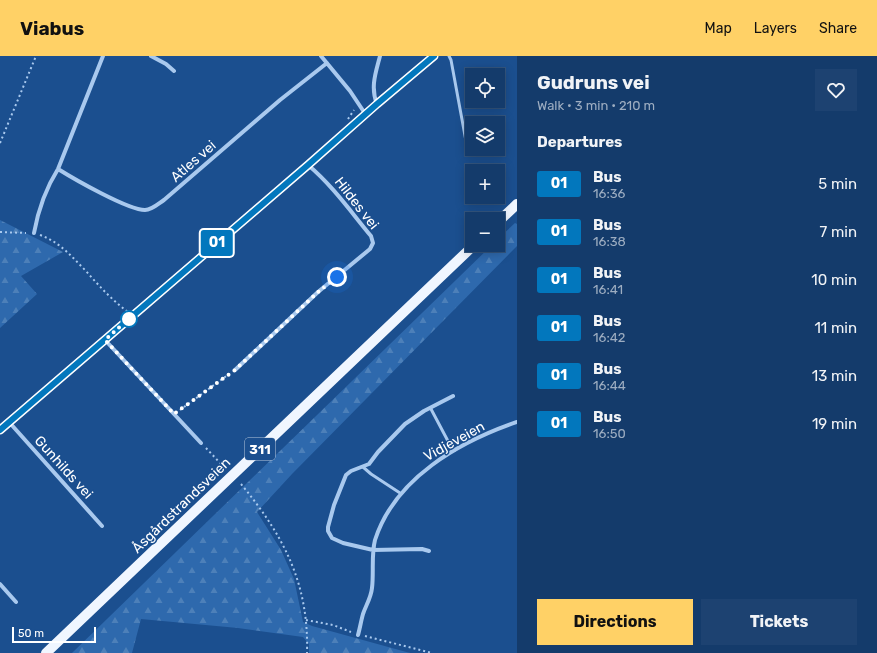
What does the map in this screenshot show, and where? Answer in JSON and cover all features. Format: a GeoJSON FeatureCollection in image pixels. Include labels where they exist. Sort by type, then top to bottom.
{"type":"FeatureCollection","features":[{"type":"Feature","properties":{"kind":"main road"},"geometry":{"type":"LineString","coordinates":[[505,215],[517,204]]}},
{"type":"Feature","properties":{"kind":"main road","name":"Åsgårdstrandsveien"},"geometry":{"type":"LineString","coordinates":[[46,653],[467,252]]}},
{"type":"Feature","properties":{"kind":"street"},"geometry":{"type":"LineString","coordinates":[[34,233],[37,216],[52,179],[58,169],[103,56]]}},
{"type":"Feature","properties":{"kind":"street"},"geometry":{"type":"LineString","coordinates":[[151,56],[166,64],[174,71]]}},
{"type":"Feature","properties":{"kind":"street"},"geometry":{"type":"LineString","coordinates":[[321,56],[350,92],[366,115]]}},
{"type":"Feature","properties":{"kind":"street"},"geometry":{"type":"LineString","coordinates":[[377,104],[373,89],[373,81],[380,56]]}},
{"type":"Feature","properties":{"kind":"street"},"geometry":{"type":"LineString","coordinates":[[0,430],[434,56]]}},
{"type":"Feature","properties":{"kind":"street","name":"Atles vei"},"geometry":{"type":"LineString","coordinates":[[58,169],[131,207],[144,210],[150,209],[164,200],[280,100],[327,63]]}},
{"type":"Feature","properties":{"kind":"street","name":"Hildes vei"},"geometry":{"type":"LineString","coordinates":[[235,370],[318,292],[370,249],[373,243],[371,236],[335,192],[320,175],[308,165]]}},
{"type":"Feature","properties":{"kind":"street"},"geometry":{"type":"LineString","coordinates":[[105,340],[201,443]]}},
{"type":"Feature","properties":{"kind":"street"},"geometry":{"type":"LineString","coordinates":[[429,551],[422,549],[373,550],[343,543],[332,538],[328,531],[334,505],[346,475],[351,471],[369,464],[378,452],[405,424],[453,396]]}},
{"type":"Feature","properties":{"kind":"street","name":"Gunhilds vei"},"geometry":{"type":"LineString","coordinates":[[9,422],[102,526]]}},
{"type":"Feature","properties":{"kind":"street","name":"Vidjeveien"},"geometry":{"type":"LineString","coordinates":[[358,635],[372,588],[373,550],[376,539],[386,515],[400,493],[421,472],[455,450],[517,422]]}},
{"type":"Feature","properties":{"kind":"street"},"geometry":{"type":"LineString","coordinates":[[0,584],[16,602]]}},
{"type":"Feature","properties":{"kind":"lane"},"geometry":{"type":"LineString","coordinates":[[449,56],[465,136]]}},
{"type":"Feature","properties":{"kind":"lane"},"geometry":{"type":"LineString","coordinates":[[431,409],[449,443],[455,450]]}},
{"type":"Feature","properties":{"kind":"lane"},"geometry":{"type":"LineString","coordinates":[[363,467],[400,493]]}},
{"type":"Feature","properties":{"kind":"path"},"geometry":{"type":"LineString","coordinates":[[0,143],[36,56]]}},
{"type":"Feature","properties":{"kind":"path"},"geometry":{"type":"LineString","coordinates":[[0,232],[34,233],[48,238],[65,249],[115,302],[132,316]]}},
{"type":"Feature","properties":{"kind":"path"},"geometry":{"type":"LineString","coordinates":[[174,414],[235,370]]}},
{"type":"Feature","properties":{"kind":"path"},"geometry":{"type":"LineString","coordinates":[[201,443],[221,464]]}},
{"type":"Feature","properties":{"kind":"path"},"geometry":{"type":"LineString","coordinates":[[241,484],[265,514],[288,554],[298,580],[306,620],[307,653]]}},
{"type":"Feature","properties":{"kind":"path"},"geometry":{"type":"LineString","coordinates":[[306,620],[333,625],[358,635],[374,637],[432,653]]}},
{"type":"Feature","properties":{"kind":"green space"},"geometry":{"type":"Polygon","coordinates":[[[0,220],[63,252],[21,276],[37,294],[0,328],[0,220]]]}},
{"type":"Feature","properties":{"kind":"green space"},"geometry":{"type":"Polygon","coordinates":[[[515,223],[517,224],[517,246],[292,474],[257,512],[281,550],[294,579],[303,622],[312,626],[410,653],[309,653],[309,644],[303,637],[238,628],[141,619],[132,653],[72,653],[485,252],[505,252],[505,232],[515,223]]]}},
{"type":"Feature","properties":{"kind":"bus line","name":"01"},"geometry":{"type":"LineString","coordinates":[[0,430],[434,56]]}},
{"type":"Feature","properties":{"kind":"route"},"geometry":{"type":"LineString","coordinates":[[129,319],[132,316],[105,340],[174,414],[235,370],[318,292],[337,277]]}}]}
